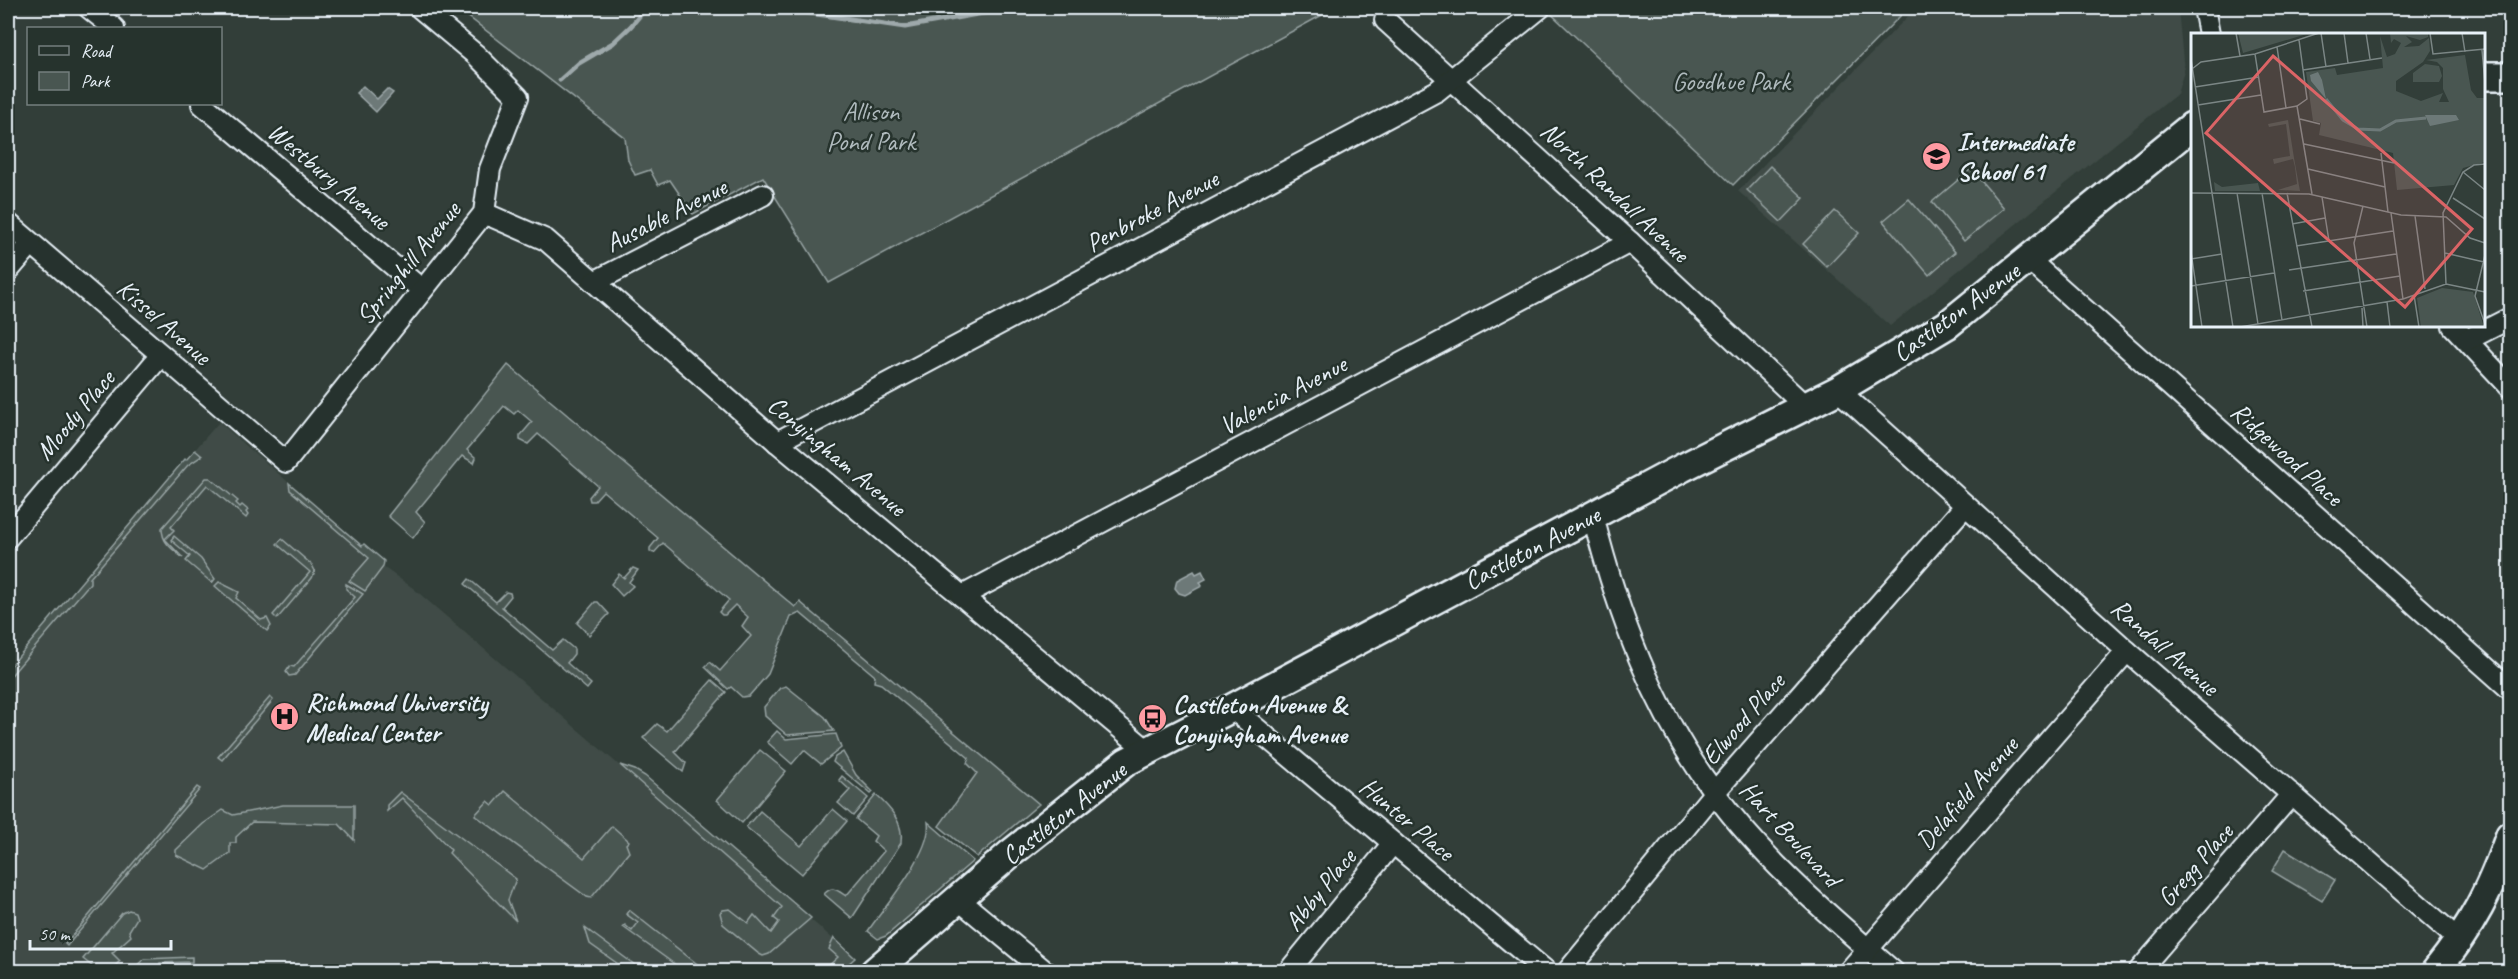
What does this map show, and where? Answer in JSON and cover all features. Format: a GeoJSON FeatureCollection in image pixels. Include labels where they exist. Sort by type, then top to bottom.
{"type":"FeatureCollection","features":[{"type":"Feature","properties":{"kind":"street"},"geometry":{"type":"LineString","coordinates":[[89,8],[113,27]]}},
{"type":"Feature","properties":{"kind":"street","name":"Springhill Avenue"},"geometry":{"type":"LineString","coordinates":[[286,462],[421,289],[484,213],[490,169],[518,97],[476,55],[420,8]]}},
{"type":"Feature","properties":{"kind":"street","name":"Penbroke Avenue"},"geometry":{"type":"LineString","coordinates":[[777,442],[1437,91],[1540,8]]}},
{"type":"Feature","properties":{"kind":"street"},"geometry":{"type":"LineString","coordinates":[[2204,8],[2209,33]]}},
{"type":"Feature","properties":{"kind":"street","name":"North Randall Avenue"},"geometry":{"type":"LineString","coordinates":[[1385,20],[1630,242],[1805,406]]}},
{"type":"Feature","properties":{"kind":"street"},"geometry":{"type":"LineString","coordinates":[[2485,76],[2511,76]]}},
{"type":"Feature","properties":{"kind":"street","name":"Westbury Avenue"},"geometry":{"type":"LineString","coordinates":[[203,105],[421,289]]}},
{"type":"Feature","properties":{"kind":"street","name":"Castleton Avenue"},"geometry":{"type":"LineString","coordinates":[[874,972],[1104,777],[1126,762],[1838,390],[1947,325],[2191,128]]}},
{"type":"Feature","properties":{"kind":"street","name":"Ausable Avenue"},"geometry":{"type":"LineString","coordinates":[[594,282],[763,195]]}},
{"type":"Feature","properties":{"kind":"street","name":"Conyingham Avenue"},"geometry":{"type":"LineString","coordinates":[[484,213],[546,240],[777,442],[1149,752]]}},
{"type":"Feature","properties":{"kind":"street","name":"Kissel Avenue"},"geometry":{"type":"LineString","coordinates":[[8,223],[286,462]]}},
{"type":"Feature","properties":{"kind":"street","name":"Valencia Avenue"},"geometry":{"type":"LineString","coordinates":[[962,596],[1630,242]]}},
{"type":"Feature","properties":{"kind":"street"},"geometry":{"type":"LineString","coordinates":[[8,271],[31,244]]}},
{"type":"Feature","properties":{"kind":"street","name":"Ridgewood Place"},"geometry":{"type":"LineString","coordinates":[[2028,259],[2511,689]]}},
{"type":"Feature","properties":{"kind":"street"},"geometry":{"type":"LineString","coordinates":[[2467,340],[2511,318]]}},
{"type":"Feature","properties":{"kind":"street"},"geometry":{"type":"LineString","coordinates":[[2454,327],[2511,387]]}},
{"type":"Feature","properties":{"kind":"street","name":"Moody Place"},"geometry":{"type":"LineString","coordinates":[[8,537],[161,355]]}},
{"type":"Feature","properties":{"kind":"street","name":"Randall Avenue"},"geometry":{"type":"LineString","coordinates":[[1838,390],[2127,651],[2460,941]]}},
{"type":"Feature","properties":{"kind":"street","name":"Elwood Place"},"geometry":{"type":"LineString","coordinates":[[1567,972],[1714,793],[1965,506]]}},
{"type":"Feature","properties":{"kind":"street","name":"Hart Boulevard"},"geometry":{"type":"LineString","coordinates":[[1593,516],[1610,577],[1640,664],[1670,724],[1714,793],[1784,872],[1893,972]]}},
{"type":"Feature","properties":{"kind":"street","name":"Delafield Avenue"},"geometry":{"type":"LineString","coordinates":[[1848,972],[2127,651]]}},
{"type":"Feature","properties":{"kind":"street","name":"Hunter Place"},"geometry":{"type":"LineString","coordinates":[[1232,708],[1547,972]]}},
{"type":"Feature","properties":{"kind":"street","name":"Gregg Place"},"geometry":{"type":"LineString","coordinates":[[2138,972],[2292,794]]}},
{"type":"Feature","properties":{"kind":"street"},"geometry":{"type":"LineString","coordinates":[[2435,972],[2460,941],[2479,910],[2511,835]]}},
{"type":"Feature","properties":{"kind":"street","name":"Abby Place"},"geometry":{"type":"LineString","coordinates":[[1288,972],[1393,843]]}},
{"type":"Feature","properties":{"kind":"street"},"geometry":{"type":"LineString","coordinates":[[958,899],[1046,972]]}},
{"type":"Feature","properties":{"kind":"shaded area","name":"Intermediate School 61"},"geometry":{"type":"Polygon","coordinates":[[[1916,8],[2178,8],[2184,71],[2177,94],[1890,326],[1738,191],[1916,8]]]}},
{"type":"Feature","properties":{"kind":"shaded area"},"geometry":{"type":"Polygon","coordinates":[[[363,86],[377,99],[387,89],[393,93],[376,112],[356,93],[363,86]]]}},
{"type":"Feature","properties":{"kind":"shaded area","name":"Richmond University Medical Center"},"geometry":{"type":"Polygon","coordinates":[[[219,422],[362,546],[364,544],[384,561],[383,567],[413,588],[619,765],[645,776],[855,958],[840,972],[8,972],[8,669],[185,459],[219,422]]]}},
{"type":"Feature","properties":{"kind":"shaded area"},"geometry":{"type":"Polygon","coordinates":[[[1194,571],[1196,574],[1202,571],[1206,579],[1200,582],[1202,586],[1185,595],[1179,593],[1175,588],[1177,580],[1194,571]]]}},
{"type":"Feature","properties":{"kind":"green space","name":"Allison Pond Park"},"geometry":{"type":"Polygon","coordinates":[[[457,8],[1335,8],[829,283],[763,177],[693,214],[670,180],[658,185],[650,170],[635,175],[628,160],[625,138],[457,8]]]}},
{"type":"Feature","properties":{"kind":"green space","name":"Goodhue Park"},"geometry":{"type":"Polygon","coordinates":[[[1545,8],[1908,8],[1733,185],[1545,8]]]}},
{"type":"Feature","properties":{"kind":"green space"},"geometry":{"type":"Polygon","coordinates":[[[1770,166],[1804,198],[1781,222],[1747,190],[1770,166]]]}},
{"type":"Feature","properties":{"kind":"green space"},"geometry":{"type":"Polygon","coordinates":[[[1971,169],[2004,208],[1964,241],[1932,202],[1971,169]]]}},
{"type":"Feature","properties":{"kind":"green space"},"geometry":{"type":"Polygon","coordinates":[[[1909,199],[1955,252],[1929,275],[1883,221],[1909,199]]]}},
{"type":"Feature","properties":{"kind":"green space"},"geometry":{"type":"Polygon","coordinates":[[[1835,211],[1859,233],[1827,267],[1803,244],[1835,211]]]}},
{"type":"Feature","properties":{"kind":"green space"},"geometry":{"type":"Polygon","coordinates":[[[508,365],[795,607],[800,602],[1039,804],[977,857],[939,826],[977,773],[967,763],[969,758],[881,684],[874,682],[875,676],[800,613],[791,617],[768,674],[749,696],[742,697],[731,687],[728,689],[705,667],[710,662],[720,671],[751,636],[742,626],[748,617],[735,605],[725,615],[722,615],[719,612],[729,600],[663,543],[654,553],[650,552],[650,548],[658,538],[603,491],[594,501],[590,501],[589,497],[598,486],[538,434],[528,444],[520,440],[520,436],[532,422],[518,410],[514,414],[504,406],[467,450],[476,458],[474,463],[462,456],[416,512],[425,522],[413,538],[388,516],[508,365]]]}},
{"type":"Feature","properties":{"kind":"green space"},"geometry":{"type":"Polygon","coordinates":[[[195,450],[202,456],[188,465],[90,578],[90,583],[8,679],[8,669],[195,450]]]}},
{"type":"Feature","properties":{"kind":"green space"},"geometry":{"type":"Polygon","coordinates":[[[206,478],[210,478],[238,501],[236,503],[240,507],[242,505],[248,510],[246,512],[248,515],[246,518],[207,485],[171,527],[174,530],[165,539],[183,558],[166,542],[162,533],[162,528],[206,478]]]}},
{"type":"Feature","properties":{"kind":"green space"},"geometry":{"type":"Polygon","coordinates":[[[289,483],[362,546],[364,544],[384,561],[383,567],[365,591],[349,581],[369,558],[290,490],[289,483]]]}},
{"type":"Feature","properties":{"kind":"green space"},"geometry":{"type":"Polygon","coordinates":[[[174,536],[201,559],[215,579],[212,583],[186,561],[190,556],[171,540],[174,536]]]}},
{"type":"Feature","properties":{"kind":"green space"},"geometry":{"type":"Polygon","coordinates":[[[282,539],[312,565],[315,571],[312,578],[277,619],[273,615],[310,572],[277,544],[282,539]]]}},
{"type":"Feature","properties":{"kind":"green space"},"geometry":{"type":"Polygon","coordinates":[[[633,568],[638,570],[629,582],[633,586],[622,596],[611,584],[619,574],[624,578],[633,568]]]}},
{"type":"Feature","properties":{"kind":"green space"},"geometry":{"type":"Polygon","coordinates":[[[469,579],[496,602],[506,592],[510,593],[511,596],[502,607],[552,650],[563,640],[574,649],[574,654],[567,663],[591,684],[587,689],[465,584],[469,579]]]}},
{"type":"Feature","properties":{"kind":"green space"},"geometry":{"type":"Polygon","coordinates":[[[219,582],[239,592],[236,598],[261,620],[267,618],[271,626],[267,631],[215,586],[219,582]]]}},
{"type":"Feature","properties":{"kind":"green space"},"geometry":{"type":"Polygon","coordinates":[[[346,584],[363,594],[295,675],[289,676],[286,672],[290,666],[294,667],[355,597],[346,589],[346,584]]]}},
{"type":"Feature","properties":{"kind":"green space"},"geometry":{"type":"Polygon","coordinates":[[[595,602],[598,602],[609,614],[589,635],[577,623],[595,602]]]}},
{"type":"Feature","properties":{"kind":"green space"},"geometry":{"type":"Polygon","coordinates":[[[712,680],[726,692],[675,752],[686,763],[683,772],[643,738],[657,724],[667,731],[712,680]]]}},
{"type":"Feature","properties":{"kind":"green space"},"geometry":{"type":"Polygon","coordinates":[[[786,686],[825,717],[834,731],[787,735],[765,716],[764,707],[780,688],[786,686]]]}},
{"type":"Feature","properties":{"kind":"green space"},"geometry":{"type":"Polygon","coordinates":[[[270,697],[273,700],[222,760],[218,757],[270,697]]]}},
{"type":"Feature","properties":{"kind":"green space"},"geometry":{"type":"Polygon","coordinates":[[[777,731],[786,739],[836,734],[841,748],[821,764],[804,750],[792,764],[767,742],[777,731]]]}},
{"type":"Feature","properties":{"kind":"green space"},"geometry":{"type":"Polygon","coordinates":[[[760,750],[786,771],[742,823],[717,800],[760,750]]]}},
{"type":"Feature","properties":{"kind":"green space"},"geometry":{"type":"Polygon","coordinates":[[[843,752],[856,775],[873,792],[871,794],[833,762],[835,757],[843,752]]]}},
{"type":"Feature","properties":{"kind":"green space"},"geometry":{"type":"Polygon","coordinates":[[[620,765],[645,776],[811,918],[769,954],[763,956],[759,954],[723,924],[720,913],[730,909],[748,923],[754,915],[771,933],[779,922],[774,918],[782,907],[620,765]]]}},
{"type":"Feature","properties":{"kind":"green space"},"geometry":{"type":"Polygon","coordinates":[[[842,776],[868,798],[853,816],[838,803],[850,790],[839,780],[842,776]]]}},
{"type":"Feature","properties":{"kind":"green space"},"geometry":{"type":"Polygon","coordinates":[[[197,787],[200,789],[67,946],[65,944],[197,787]]]}},
{"type":"Feature","properties":{"kind":"green space"},"geometry":{"type":"Polygon","coordinates":[[[505,791],[584,858],[612,826],[629,841],[626,844],[629,852],[591,898],[587,897],[475,815],[488,801],[493,805],[505,791]]]}},
{"type":"Feature","properties":{"kind":"green space"},"geometry":{"type":"Polygon","coordinates":[[[400,792],[516,879],[508,900],[516,921],[449,853],[451,850],[402,798],[387,811],[387,805],[400,792]]]}},
{"type":"Feature","properties":{"kind":"green space"},"geometry":{"type":"Polygon","coordinates":[[[876,795],[891,810],[898,822],[901,843],[852,918],[824,894],[833,889],[846,896],[884,851],[873,841],[876,836],[856,819],[876,795]]]}},
{"type":"Feature","properties":{"kind":"green space"},"geometry":{"type":"Polygon","coordinates":[[[283,805],[354,805],[354,840],[339,824],[252,822],[236,837],[236,843],[230,843],[230,853],[207,870],[176,855],[176,850],[203,824],[223,810],[233,815],[283,805]]]}},
{"type":"Feature","properties":{"kind":"green space"},"geometry":{"type":"Polygon","coordinates":[[[833,809],[847,821],[802,874],[746,827],[760,811],[801,846],[833,809]]]}},
{"type":"Feature","properties":{"kind":"green space"},"geometry":{"type":"Polygon","coordinates":[[[928,822],[973,861],[886,936],[878,939],[868,931],[916,863],[928,834],[928,822]]]}},
{"type":"Feature","properties":{"kind":"green space"},"geometry":{"type":"Polygon","coordinates":[[[2285,849],[2335,880],[2322,901],[2272,871],[2285,849]]]}},
{"type":"Feature","properties":{"kind":"green space"},"geometry":{"type":"Polygon","coordinates":[[[129,910],[135,912],[137,918],[129,931],[131,936],[112,953],[120,961],[112,969],[114,971],[98,971],[83,959],[122,913],[129,910]]]}},
{"type":"Feature","properties":{"kind":"green space"},"geometry":{"type":"Polygon","coordinates":[[[629,910],[706,971],[684,971],[623,927],[625,925],[632,931],[638,923],[626,914],[629,910]]]}},
{"type":"Feature","properties":{"kind":"green space"},"geometry":{"type":"Polygon","coordinates":[[[585,928],[643,971],[628,971],[590,944],[585,928]]]}},
{"type":"Feature","properties":{"kind":"green space"},"geometry":{"type":"Polygon","coordinates":[[[834,938],[855,958],[840,971],[823,971],[838,957],[829,949],[834,938]]]}},
{"type":"Feature","properties":{"kind":"green space"},"geometry":{"type":"Polygon","coordinates":[[[192,957],[192,962],[160,963],[159,971],[131,971],[144,959],[192,957]]]}},
{"type":"Feature","properties":{"kind":"waterway"},"geometry":{"type":"LineString","coordinates":[[560,80],[579,63],[613,43],[646,8]]}},
{"type":"Feature","properties":{"kind":"waterway"},"geometry":{"type":"LineString","coordinates":[[776,8],[905,27],[1011,8]]}},
{"type":"Feature","properties":{"kind":"place","name":"Intermediate School 61"},"geometry":{"type":"Point","coordinates":[1936,156]}},
{"type":"Feature","properties":{"kind":"place","name":"Richmond University Medical Center"},"geometry":{"type":"Point","coordinates":[285,717]}},
{"type":"Feature","properties":{"kind":"place","name":"Castleton Avenue & Conyingham Avenue"},"geometry":{"type":"Point","coordinates":[1152,719]}}]}
